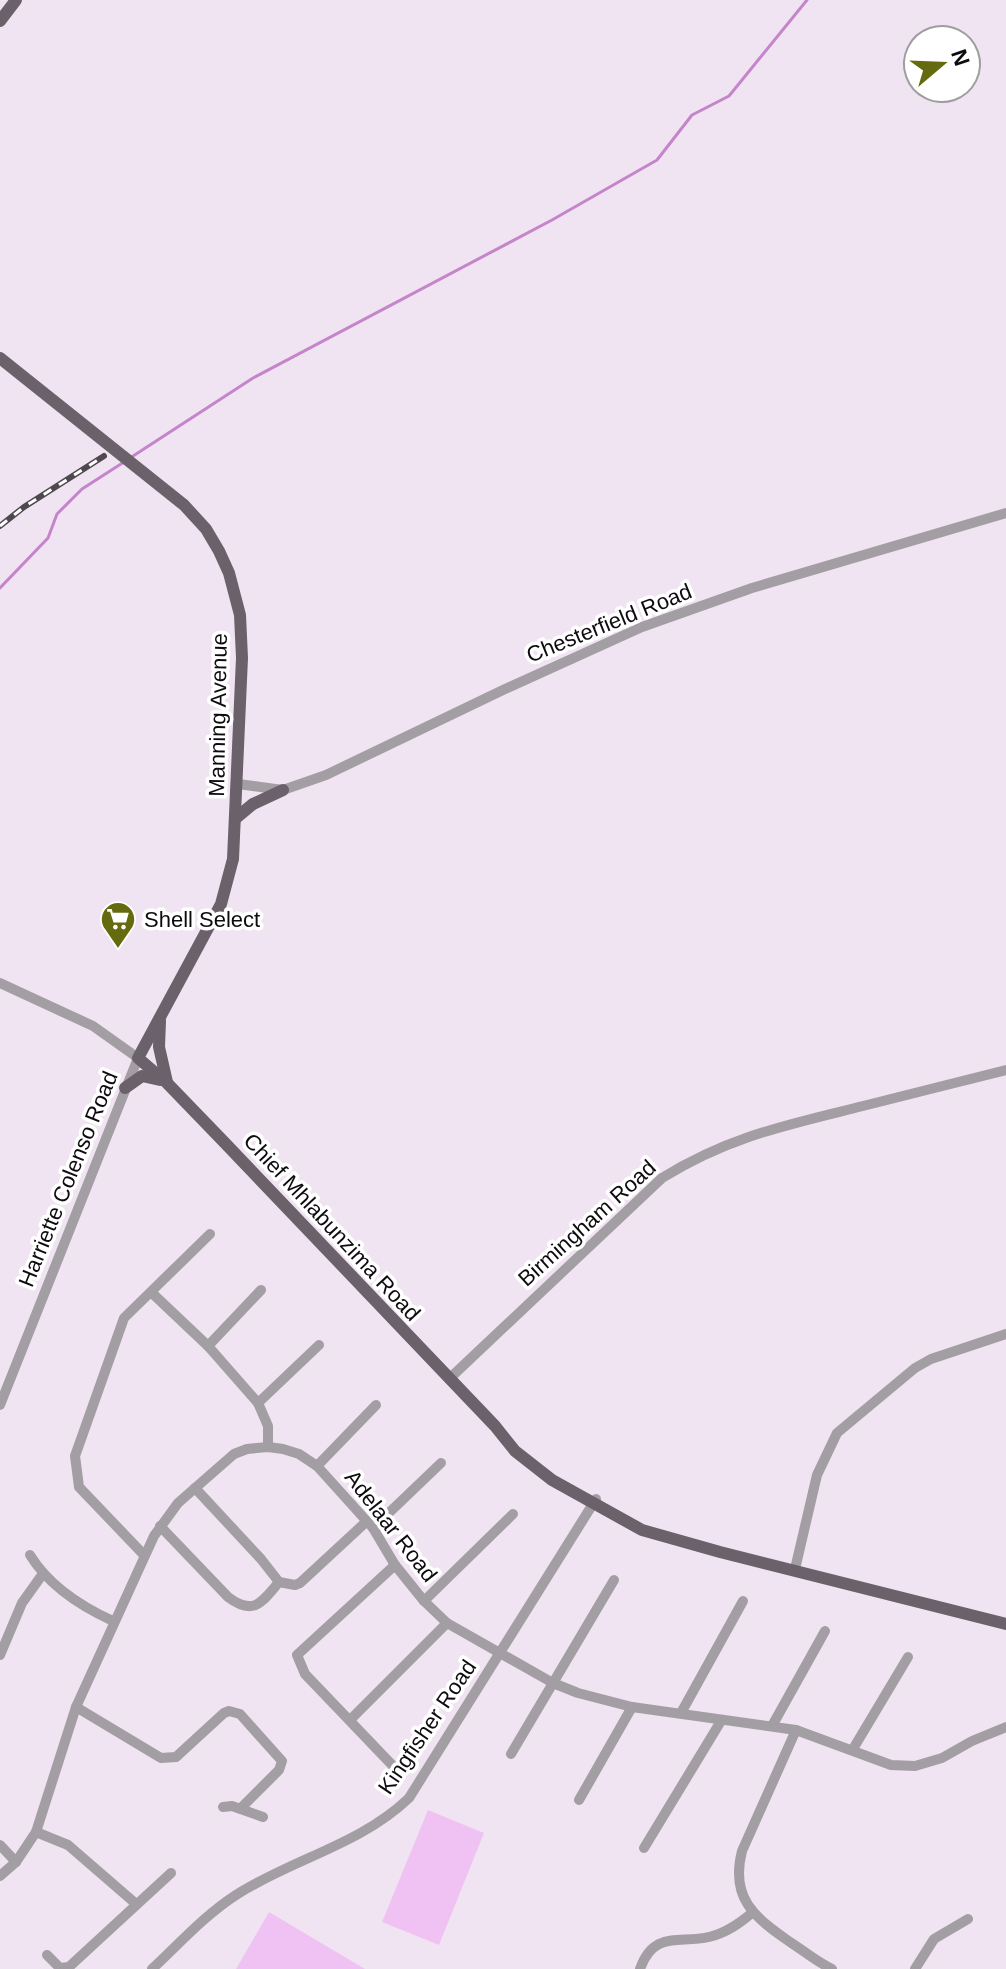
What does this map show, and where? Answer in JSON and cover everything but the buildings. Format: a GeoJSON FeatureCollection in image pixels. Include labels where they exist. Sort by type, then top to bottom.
{"type":"FeatureCollection","features":[{"type":"Feature","properties":{"kind":"main road"},"geometry":{"type":"LineString","coordinates":[[0,21],[16,0]]}},
{"type":"Feature","properties":{"kind":"main road","name":"Manning Avenue"},"geometry":{"type":"LineString","coordinates":[[0,358],[184,505],[206,529],[229,573],[240,615],[242,658],[233,859],[221,904],[138,1058]]}},
{"type":"Feature","properties":{"kind":"main road"},"geometry":{"type":"LineString","coordinates":[[236,818],[253,804],[283,790]]}},
{"type":"Feature","properties":{"kind":"main road"},"geometry":{"type":"LineString","coordinates":[[162,1010],[159,1047],[167,1083]]}},
{"type":"Feature","properties":{"kind":"main road","name":"Chief Mhlabunzima Road"},"geometry":{"type":"LineString","coordinates":[[138,1058],[167,1083],[495,1426],[595,1502],[677,1539],[1006,1624]]}},
{"type":"Feature","properties":{"kind":"main road"},"geometry":{"type":"LineString","coordinates":[[125,1088],[142,1076],[156,1077],[167,1083]]}},
{"type":"Feature","properties":{"kind":"street","name":"Chesterfield Road"},"geometry":{"type":"LineString","coordinates":[[238,784],[283,790],[326,775],[510,686],[642,627],[752,588],[1006,513]]}},
{"type":"Feature","properties":{"kind":"street"},"geometry":{"type":"LineString","coordinates":[[0,983],[93,1026],[138,1058]]}},
{"type":"Feature","properties":{"kind":"street","name":"Harriette Colenso Road"},"geometry":{"type":"LineString","coordinates":[[0,1405],[138,1058]]}},
{"type":"Feature","properties":{"kind":"street","name":"Birmingham Road"},"geometry":{"type":"LineString","coordinates":[[449,1379],[662,1178],[689,1162],[731,1141],[772,1128],[1006,1070]]}},
{"type":"Feature","properties":{"kind":"street"},"geometry":{"type":"LineString","coordinates":[[144,1555],[79,1487],[75,1456],[120,1325],[210,1234]]}},
{"type":"Feature","properties":{"kind":"street"},"geometry":{"type":"LineString","coordinates":[[208,1346],[261,1290]]}},
{"type":"Feature","properties":{"kind":"street"},"geometry":{"type":"LineString","coordinates":[[0,1876],[16,1862],[36,1832],[76,1707],[113,1621],[160,1526],[178,1503],[234,1454],[268,1447],[268,1426],[258,1403],[208,1346],[152,1293]]}},
{"type":"Feature","properties":{"kind":"street"},"geometry":{"type":"LineString","coordinates":[[795,1569],[817,1475],[837,1433],[915,1368],[931,1359],[1006,1334]]}},
{"type":"Feature","properties":{"kind":"street"},"geometry":{"type":"LineString","coordinates":[[258,1403],[319,1345]]}},
{"type":"Feature","properties":{"kind":"street"},"geometry":{"type":"LineString","coordinates":[[317,1466],[376,1405]]}},
{"type":"Feature","properties":{"kind":"street","name":"Adelaar Road"},"geometry":{"type":"LineString","coordinates":[[268,1447],[299,1454],[317,1466],[370,1525],[395,1565],[424,1601],[447,1623],[553,1683],[606,1702],[796,1730],[891,1765],[915,1766],[942,1758],[1006,1727]]}},
{"type":"Feature","properties":{"kind":"street"},"geometry":{"type":"LineString","coordinates":[[195,1488],[279,1582],[298,1585],[441,1463]]}},
{"type":"Feature","properties":{"kind":"street","name":"Kingfisher Road"},"geometry":{"type":"LineString","coordinates":[[152,1969],[238,1894],[374,1827],[409,1798],[595,1502]]}},
{"type":"Feature","properties":{"kind":"street"},"geometry":{"type":"LineString","coordinates":[[424,1601],[513,1514]]}},
{"type":"Feature","properties":{"kind":"street"},"geometry":{"type":"LineString","coordinates":[[160,1526],[228,1597],[241,1606],[259,1605],[279,1582]]}},
{"type":"Feature","properties":{"kind":"street"},"geometry":{"type":"LineString","coordinates":[[30,1555],[42,1575],[87,1609],[113,1621]]}},
{"type":"Feature","properties":{"kind":"street"},"geometry":{"type":"LineString","coordinates":[[394,1767],[305,1674],[297,1655],[395,1565]]}},
{"type":"Feature","properties":{"kind":"street"},"geometry":{"type":"LineString","coordinates":[[0,1655],[22,1603],[42,1575]]}},
{"type":"Feature","properties":{"kind":"street"},"geometry":{"type":"LineString","coordinates":[[511,1754],[614,1580]]}},
{"type":"Feature","properties":{"kind":"street"},"geometry":{"type":"LineString","coordinates":[[681,1713],[743,1601]]}},
{"type":"Feature","properties":{"kind":"street"},"geometry":{"type":"LineString","coordinates":[[350,1720],[447,1623]]}},
{"type":"Feature","properties":{"kind":"street"},"geometry":{"type":"LineString","coordinates":[[772,1726],[825,1631]]}},
{"type":"Feature","properties":{"kind":"street"},"geometry":{"type":"LineString","coordinates":[[853,1749],[908,1657]]}},
{"type":"Feature","properties":{"kind":"street"},"geometry":{"type":"LineString","coordinates":[[76,1707],[161,1758],[169,1759],[176,1757],[224,1713],[240,1714],[282,1761],[279,1770],[241,1808]]}},
{"type":"Feature","properties":{"kind":"street"},"geometry":{"type":"LineString","coordinates":[[579,1800],[632,1707]]}},
{"type":"Feature","properties":{"kind":"street"},"geometry":{"type":"LineString","coordinates":[[644,1848],[721,1721]]}},
{"type":"Feature","properties":{"kind":"street"},"geometry":{"type":"LineString","coordinates":[[796,1730],[742,1851],[738,1867],[745,1902],[753,1912],[825,1967]]}},
{"type":"Feature","properties":{"kind":"street"},"geometry":{"type":"LineString","coordinates":[[223,1807],[230,1805],[263,1817]]}},
{"type":"Feature","properties":{"kind":"street"},"geometry":{"type":"LineString","coordinates":[[36,1832],[68,1845],[135,1903]]}},
{"type":"Feature","properties":{"kind":"street"},"geometry":{"type":"LineString","coordinates":[[0,1845],[16,1862]]}},
{"type":"Feature","properties":{"kind":"street"},"geometry":{"type":"LineString","coordinates":[[47,1955],[60,1968],[69,1967],[171,1873]]}},
{"type":"Feature","properties":{"kind":"street"},"geometry":{"type":"LineString","coordinates":[[640,1969],[651,1950],[661,1943],[681,1938],[709,1937],[739,1925],[753,1912]]}},
{"type":"Feature","properties":{"kind":"street"},"geometry":{"type":"LineString","coordinates":[[915,1969],[934,1939],[968,1919]]}},
{"type":"Feature","properties":{"kind":"shaded area"},"geometry":{"type":"Polygon","coordinates":[[[428,1810],[484,1833],[439,1945],[382,1922],[428,1810]]]}},
{"type":"Feature","properties":{"kind":"shaded area"},"geometry":{"type":"Polygon","coordinates":[[[269,1912],[365,1969],[236,1969],[269,1912]]]}},
{"type":"Feature","properties":{"kind":"waterway"},"geometry":{"type":"LineString","coordinates":[[130,458],[253,378],[552,220],[657,160],[692,115],[729,96],[807,0]]}},
{"type":"Feature","properties":{"kind":"waterway"},"geometry":{"type":"LineString","coordinates":[[0,588],[48,538],[57,514],[82,489],[124,462]]}},
{"type":"Feature","properties":{"kind":"railway"},"geometry":{"type":"LineString","coordinates":[[0,526],[104,456]]}},
{"type":"Feature","properties":{"kind":"place","name":"Shell Select"},"geometry":{"type":"Point","coordinates":[118,950]}}]}
